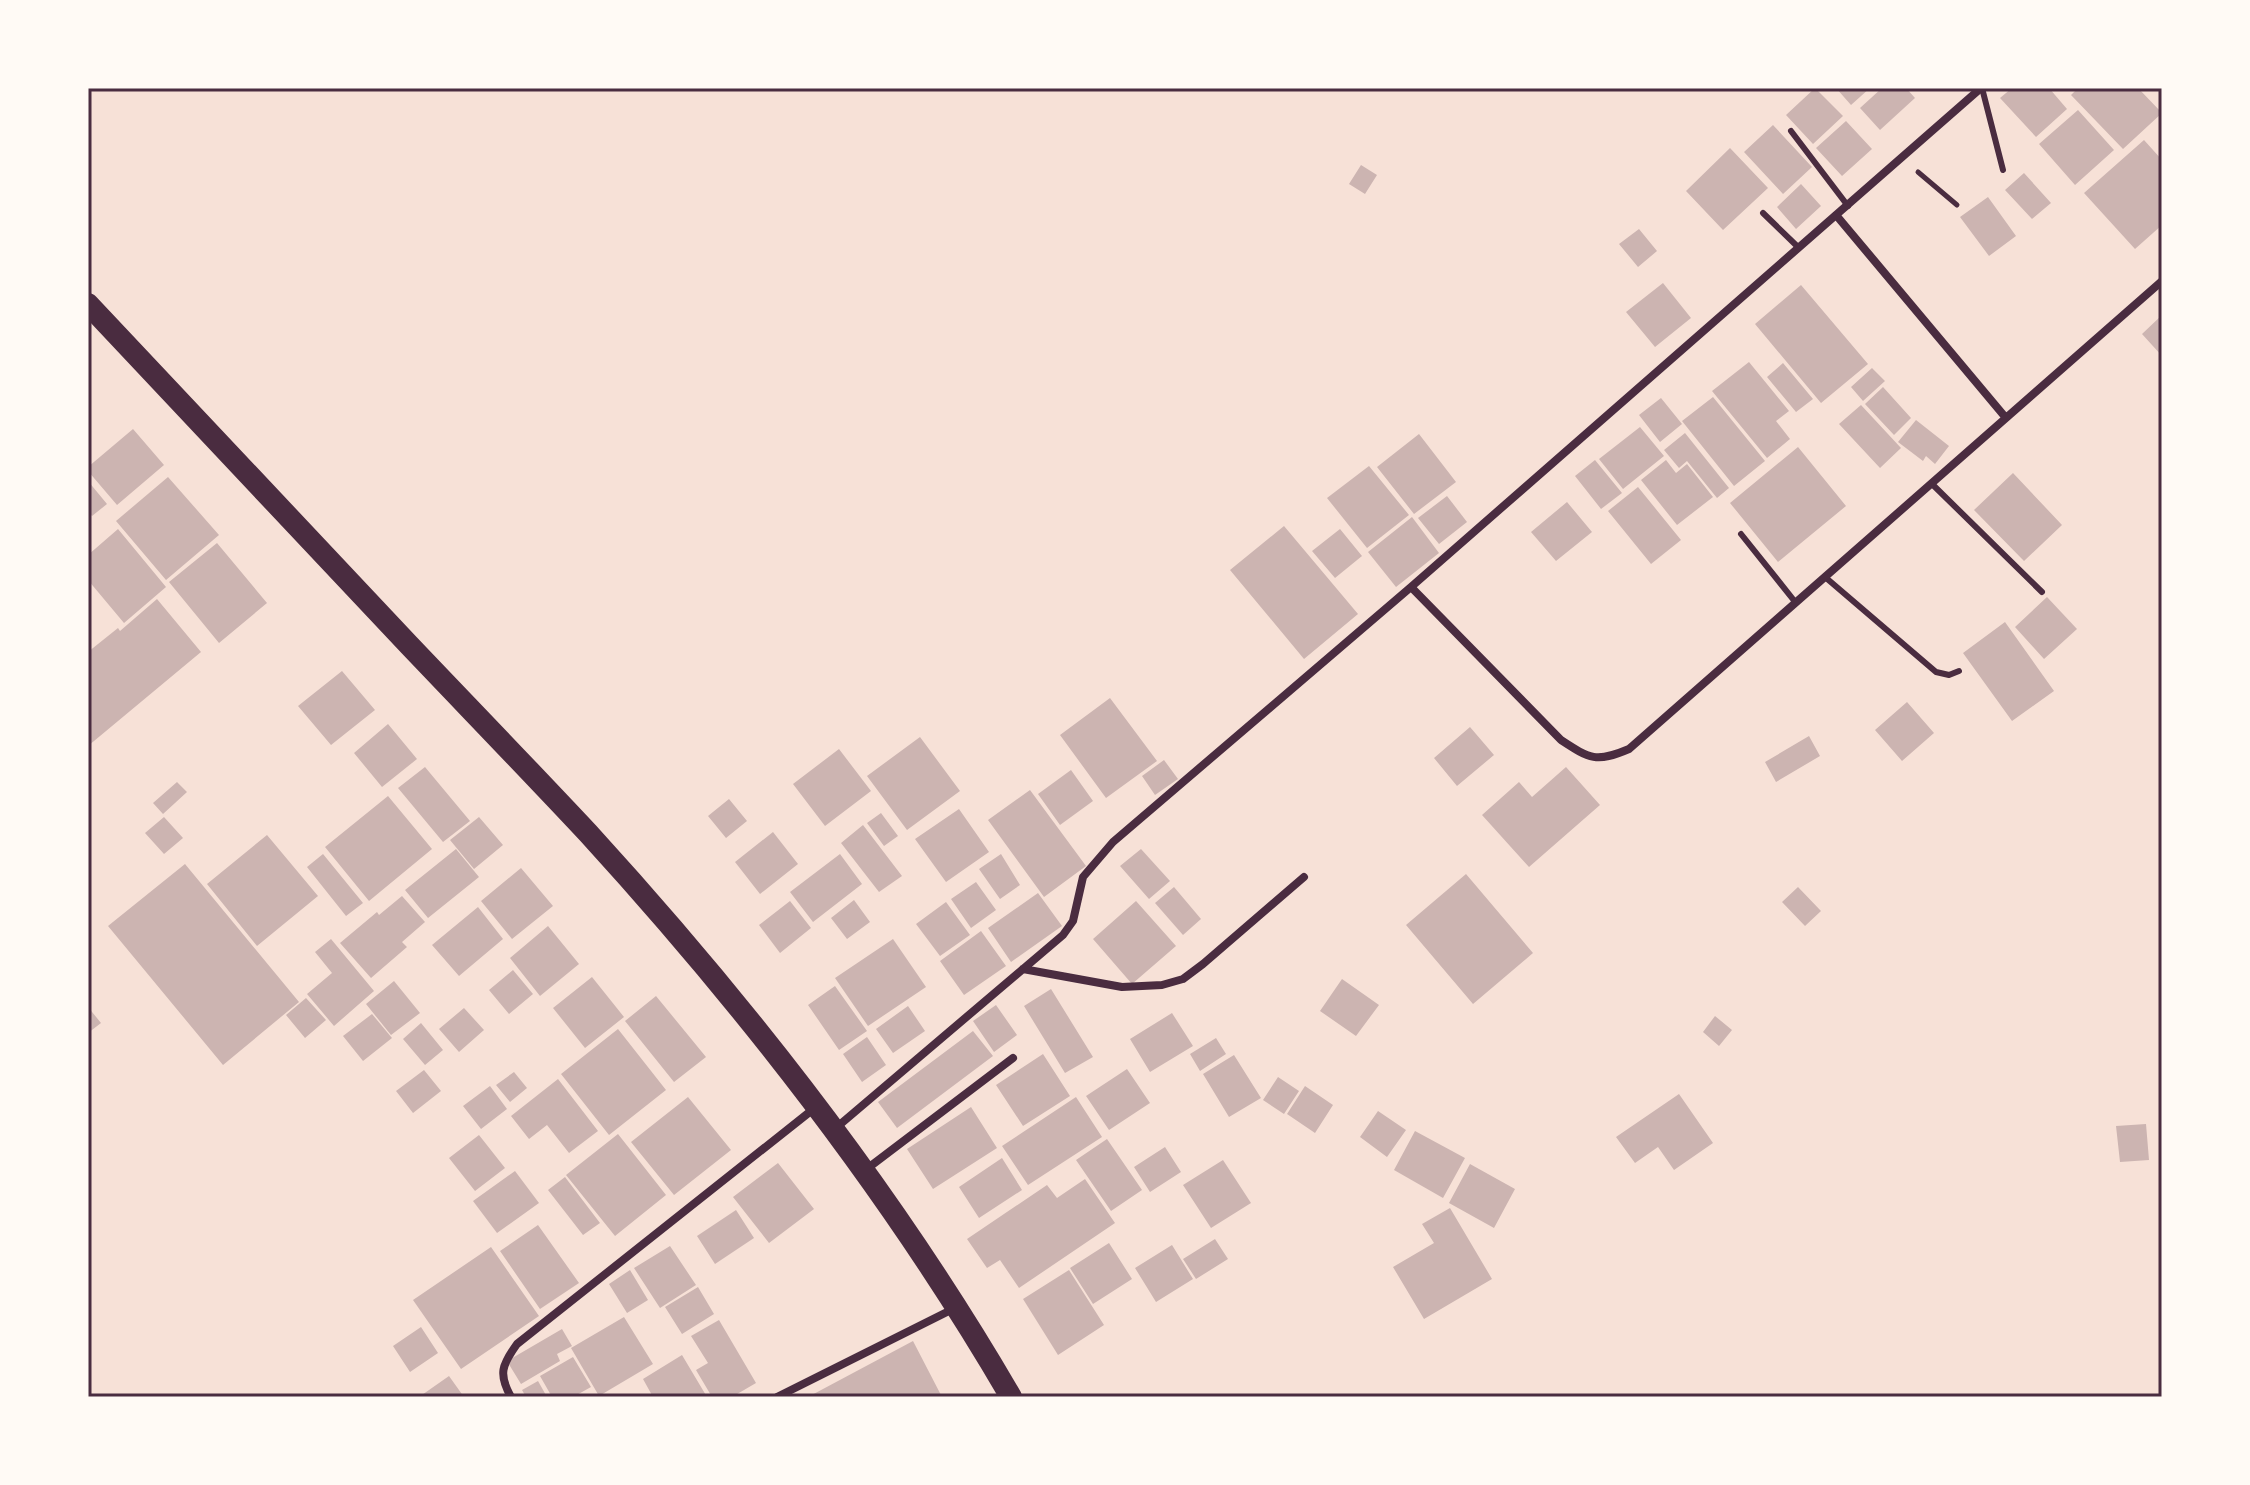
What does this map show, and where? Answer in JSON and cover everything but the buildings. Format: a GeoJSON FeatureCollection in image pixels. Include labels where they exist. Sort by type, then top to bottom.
{"type":"FeatureCollection","features":[{"type":"Feature","properties":{"kind":"highway"},"geometry":{"type":"LineString","coordinates":[[88,304],[588,834],[743,1014],[864,1172],[956,1308],[1011,1397]]}},
{"type":"Feature","properties":{"kind":"street"},"geometry":{"type":"LineString","coordinates":[[834,1130],[1063,935],[1073,921],[1083,877],[1113,842],[1411,587],[1981,88]]}},
{"type":"Feature","properties":{"kind":"street"},"geometry":{"type":"LineString","coordinates":[[1836,215],[2006,418]]}},
{"type":"Feature","properties":{"kind":"street"},"geometry":{"type":"LineString","coordinates":[[1411,587],[1561,740],[1593,758],[1607,758],[1629,749],[2162,281]]}},
{"type":"Feature","properties":{"kind":"street"},"geometry":{"type":"LineString","coordinates":[[1023,969],[1122,987],[1162,985],[1183,979],[1304,877]]}},
{"type":"Feature","properties":{"kind":"street"},"geometry":{"type":"LineString","coordinates":[[864,1172],[1013,1058]]}},
{"type":"Feature","properties":{"kind":"street"},"geometry":{"type":"LineString","coordinates":[[511,1397],[502,1371],[517,1344],[816,1107]]}},
{"type":"Feature","properties":{"kind":"street"},"geometry":{"type":"LineString","coordinates":[[777,1397],[956,1308]]}},
{"type":"Feature","properties":{"kind":"lane"},"geometry":{"type":"LineString","coordinates":[[1981,88],[2003,170]]}},
{"type":"Feature","properties":{"kind":"lane"},"geometry":{"type":"LineString","coordinates":[[1791,131],[1848,206]]}},
{"type":"Feature","properties":{"kind":"lane"},"geometry":{"type":"LineString","coordinates":[[1763,213],[1799,248]]}},
{"type":"Feature","properties":{"kind":"lane"},"geometry":{"type":"LineString","coordinates":[[1932,484],[2042,592]]}},
{"type":"Feature","properties":{"kind":"lane"},"geometry":{"type":"LineString","coordinates":[[1741,534],[1796,603]]}},
{"type":"Feature","properties":{"kind":"lane"},"geometry":{"type":"LineString","coordinates":[[1825,577],[1936,672],[1949,675],[1959,671]]}},
{"type":"Feature","properties":{"kind":"path"},"geometry":{"type":"LineString","coordinates":[[1902,158],[1957,205]]}}]}
